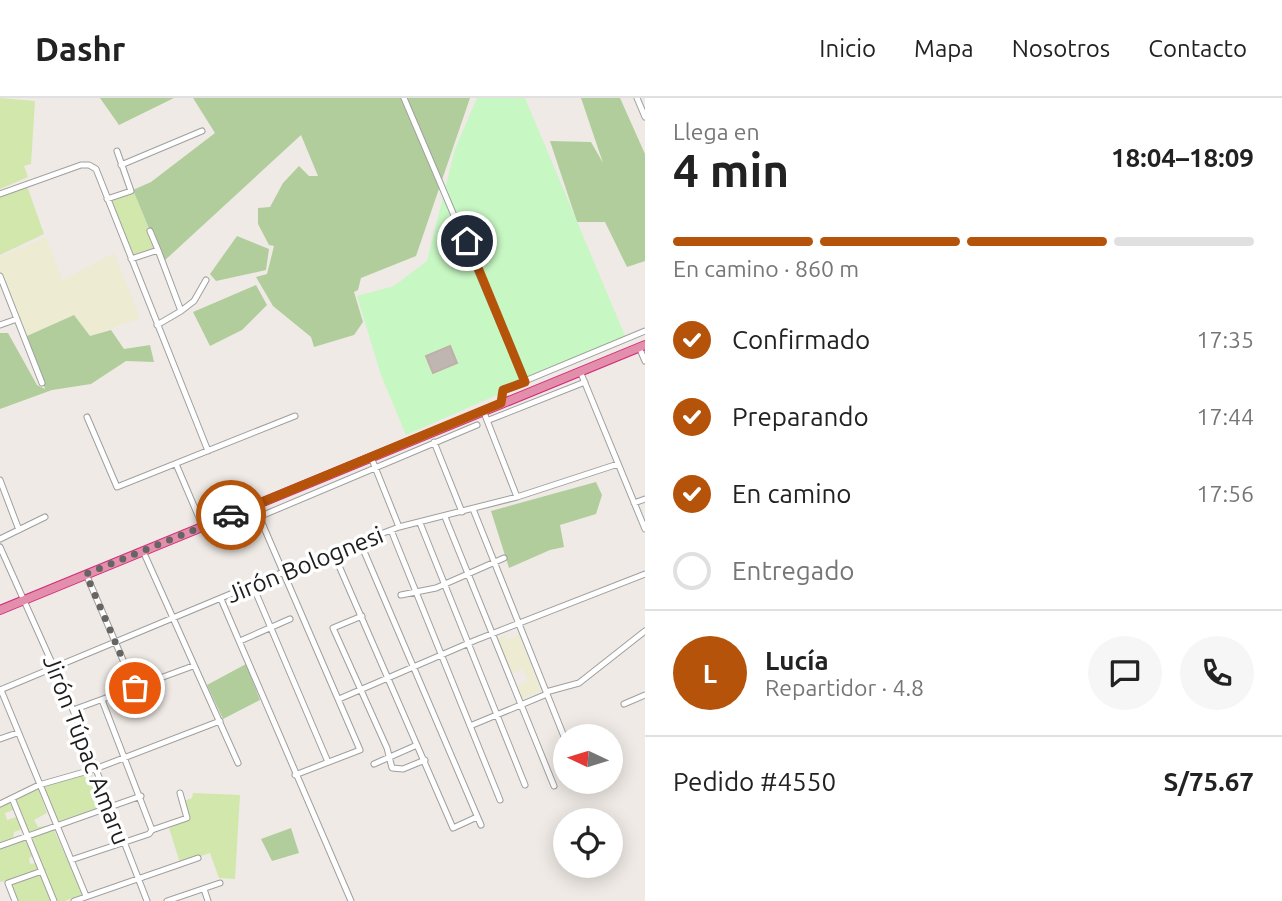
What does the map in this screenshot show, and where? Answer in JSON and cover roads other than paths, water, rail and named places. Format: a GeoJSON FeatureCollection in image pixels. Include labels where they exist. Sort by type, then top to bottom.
{"type":"FeatureCollection","features":[{"type":"Feature","properties":{"kind":"highway"},"geometry":{"type":"LineString","coordinates":[[0,610],[371,457],[432,438],[483,410],[642,346]]}},
{"type":"Feature","properties":{"kind":"street"},"geometry":{"type":"LineString","coordinates":[[404,98],[525,382]]}},
{"type":"Feature","properties":{"kind":"street"},"geometry":{"type":"LineString","coordinates":[[637,98],[645,117]]}},
{"type":"Feature","properties":{"kind":"street"},"geometry":{"type":"LineString","coordinates":[[121,164],[202,131]]}},
{"type":"Feature","properties":{"kind":"street"},"geometry":{"type":"LineString","coordinates":[[107,199],[131,191],[117,152]]}},
{"type":"Feature","properties":{"kind":"street"},"geometry":{"type":"LineString","coordinates":[[0,194],[81,165],[96,169],[208,451]]}},
{"type":"Feature","properties":{"kind":"street"},"geometry":{"type":"LineString","coordinates":[[150,231],[181,312]]}},
{"type":"Feature","properties":{"kind":"street"},"geometry":{"type":"LineString","coordinates":[[131,259],[158,250]]}},
{"type":"Feature","properties":{"kind":"street"},"geometry":{"type":"LineString","coordinates":[[0,276],[42,383]]}},
{"type":"Feature","properties":{"kind":"street"},"geometry":{"type":"LineString","coordinates":[[158,325],[194,301],[206,280]]}},
{"type":"Feature","properties":{"kind":"street"},"geometry":{"type":"LineString","coordinates":[[0,325],[17,318]]}},
{"type":"Feature","properties":{"kind":"street"},"geometry":{"type":"LineString","coordinates":[[501,403],[503,390],[645,331]]}},
{"type":"Feature","properties":{"kind":"street"},"geometry":{"type":"LineString","coordinates":[[642,346],[645,361]]}},
{"type":"Feature","properties":{"kind":"street"},"geometry":{"type":"LineString","coordinates":[[580,371],[645,530]]}},
{"type":"Feature","properties":{"kind":"street"},"geometry":{"type":"LineString","coordinates":[[489,420],[585,382]]}},
{"type":"Feature","properties":{"kind":"street"},"geometry":{"type":"LineString","coordinates":[[483,410],[517,497]]}},
{"type":"Feature","properties":{"kind":"street"},"geometry":{"type":"LineString","coordinates":[[87,417],[117,487],[295,416]]}},
{"type":"Feature","properties":{"kind":"street"},"geometry":{"type":"LineString","coordinates":[[432,438],[448,436],[477,425]]}},
{"type":"Feature","properties":{"kind":"street"},"geometry":{"type":"LineString","coordinates":[[250,507],[254,516],[259,516],[431,446],[432,438]]}},
{"type":"Feature","properties":{"kind":"street"},"geometry":{"type":"LineString","coordinates":[[432,438],[462,512]]}},
{"type":"Feature","properties":{"kind":"street"},"geometry":{"type":"LineString","coordinates":[[371,457],[399,527]]}},
{"type":"Feature","properties":{"kind":"street"},"geometry":{"type":"LineString","coordinates":[[176,464],[203,527]]}},
{"type":"Feature","properties":{"kind":"street","name":"Jirón Bolognesi"},"geometry":{"type":"LineString","coordinates":[[0,690],[399,527],[517,497],[618,464]]}},
{"type":"Feature","properties":{"kind":"street"},"geometry":{"type":"LineString","coordinates":[[0,480],[19,530]]}},
{"type":"Feature","properties":{"kind":"street"},"geometry":{"type":"LineString","coordinates":[[634,503],[645,499]]}},
{"type":"Feature","properties":{"kind":"street"},"geometry":{"type":"LineString","coordinates":[[473,509],[559,724]]}},
{"type":"Feature","properties":{"kind":"street"},"geometry":{"type":"LineString","coordinates":[[259,516],[286,573],[360,750],[295,775]]}},
{"type":"Feature","properties":{"kind":"street"},"geometry":{"type":"LineString","coordinates":[[0,538],[46,517]]}},
{"type":"Feature","properties":{"kind":"street"},"geometry":{"type":"LineString","coordinates":[[445,517],[553,784]]}},
{"type":"Feature","properties":{"kind":"street"},"geometry":{"type":"LineString","coordinates":[[420,523],[525,785]]}},
{"type":"Feature","properties":{"kind":"street"},"geometry":{"type":"LineString","coordinates":[[391,530],[500,800]]}},
{"type":"Feature","properties":{"kind":"street"},"geometry":{"type":"LineString","coordinates":[[360,542],[481,825]]}},
{"type":"Feature","properties":{"kind":"street","name":"Jirón Túpac Amaru"},"geometry":{"type":"LineString","coordinates":[[0,547],[74,710],[108,807],[147,901]]}},
{"type":"Feature","properties":{"kind":"street"},"geometry":{"type":"LineString","coordinates":[[143,551],[238,763]]}},
{"type":"Feature","properties":{"kind":"street"},"geometry":{"type":"LineString","coordinates":[[333,552],[453,828],[477,817]]}},
{"type":"Feature","properties":{"kind":"street"},"geometry":{"type":"LineString","coordinates":[[401,595],[444,584],[504,558]]}},
{"type":"Feature","properties":{"kind":"street"},"geometry":{"type":"LineString","coordinates":[[86,574],[135,688]]}},
{"type":"Feature","properties":{"kind":"street"},"geometry":{"type":"LineString","coordinates":[[339,699],[468,643],[645,574]]}},
{"type":"Feature","properties":{"kind":"street"},"geometry":{"type":"LineString","coordinates":[[253,586],[328,762]]}},
{"type":"Feature","properties":{"kind":"street"},"geometry":{"type":"LineString","coordinates":[[221,599],[351,901]]}},
{"type":"Feature","properties":{"kind":"street"},"geometry":{"type":"LineString","coordinates":[[362,616],[333,628],[384,741],[392,768],[400,770],[425,761]]}},
{"type":"Feature","properties":{"kind":"street"},"geometry":{"type":"LineString","coordinates":[[240,641],[290,619]]}},
{"type":"Feature","properties":{"kind":"street"},"geometry":{"type":"LineString","coordinates":[[470,726],[547,693],[579,683],[645,631]]}},
{"type":"Feature","properties":{"kind":"street"},"geometry":{"type":"LineString","coordinates":[[74,710],[193,666]]}},
{"type":"Feature","properties":{"kind":"street"},"geometry":{"type":"LineString","coordinates":[[0,690],[86,896]]}},
{"type":"Feature","properties":{"kind":"street"},"geometry":{"type":"LineString","coordinates":[[624,704],[645,695]]}},
{"type":"Feature","properties":{"kind":"street"},"geometry":{"type":"LineString","coordinates":[[102,700],[152,830]]}},
{"type":"Feature","properties":{"kind":"street"},"geometry":{"type":"LineString","coordinates":[[0,804],[39,785],[95,769],[220,720]]}},
{"type":"Feature","properties":{"kind":"street"},"geometry":{"type":"LineString","coordinates":[[0,739],[17,733]]}},
{"type":"Feature","properties":{"kind":"street"},"geometry":{"type":"LineString","coordinates":[[374,764],[417,745]]}},
{"type":"Feature","properties":{"kind":"street"},"geometry":{"type":"LineString","coordinates":[[71,860],[149,834],[152,830],[188,817],[180,793]]}},
{"type":"Feature","properties":{"kind":"street"},"geometry":{"type":"LineString","coordinates":[[0,846],[141,796]]}},
{"type":"Feature","properties":{"kind":"street"},"geometry":{"type":"LineString","coordinates":[[12,798],[54,901]]}},
{"type":"Feature","properties":{"kind":"street"},"geometry":{"type":"LineString","coordinates":[[74,901],[198,858]]}},
{"type":"Feature","properties":{"kind":"street"},"geometry":{"type":"LineString","coordinates":[[0,885],[42,872]]}},
{"type":"Feature","properties":{"kind":"street"},"geometry":{"type":"LineString","coordinates":[[8,883],[15,901]]}},
{"type":"Feature","properties":{"kind":"street"},"geometry":{"type":"LineString","coordinates":[[167,901],[220,883]]}},
{"type":"Feature","properties":{"kind":"street"},"geometry":{"type":"LineString","coordinates":[[204,888],[208,901]]}}]}
